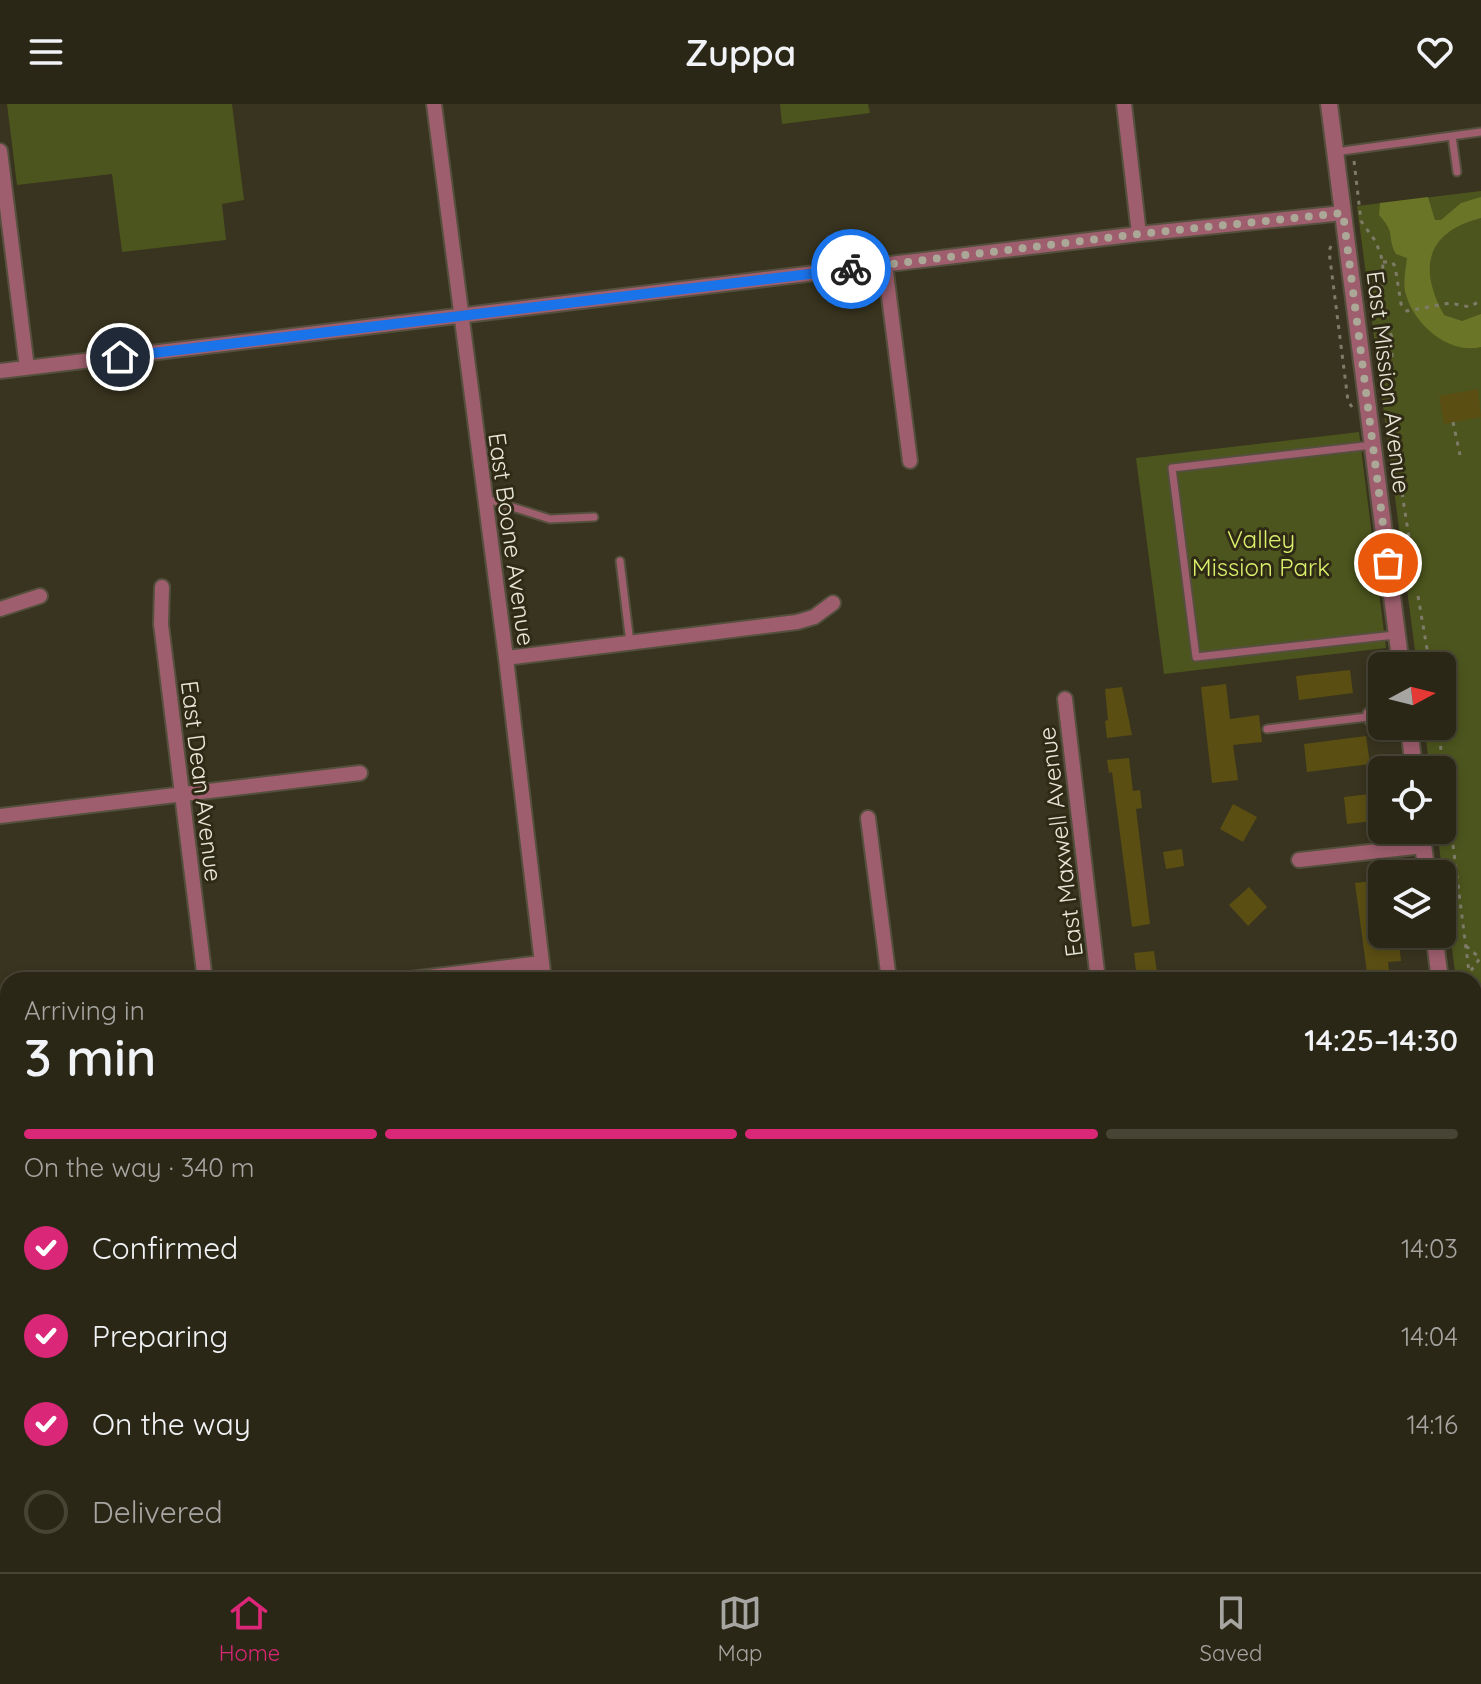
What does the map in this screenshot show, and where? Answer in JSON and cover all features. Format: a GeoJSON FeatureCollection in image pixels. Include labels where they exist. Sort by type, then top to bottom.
{"type":"FeatureCollection","features":[{"type":"Feature","properties":{"kind":"street","name":"East Boone Avenue"},"geometry":{"type":"LineString","coordinates":[[434,104],[506,658],[543,972]]}},
{"type":"Feature","properties":{"kind":"street"},"geometry":{"type":"LineString","coordinates":[[1124,104],[1139,234]]}},
{"type":"Feature","properties":{"kind":"street","name":"East Mission Avenue"},"geometry":{"type":"LineString","coordinates":[[1329,104],[1399,652]]}},
{"type":"Feature","properties":{"kind":"street"},"geometry":{"type":"LineString","coordinates":[[0,151],[27,368]]}},
{"type":"Feature","properties":{"kind":"street"},"geometry":{"type":"LineString","coordinates":[[0,371],[1139,234],[1343,213]]}},
{"type":"Feature","properties":{"kind":"street"},"geometry":{"type":"LineString","coordinates":[[885,265],[910,461]]}},
{"type":"Feature","properties":{"kind":"street","name":"East Dean Avenue"},"geometry":{"type":"LineString","coordinates":[[162,587],[161,624],[204,972]]}},
{"type":"Feature","properties":{"kind":"street"},"geometry":{"type":"LineString","coordinates":[[0,609],[40,596]]}},
{"type":"Feature","properties":{"kind":"street"},"geometry":{"type":"LineString","coordinates":[[506,658],[797,622],[814,617],[833,603]]}},
{"type":"Feature","properties":{"kind":"street","name":"East Maxwell Avenue"},"geometry":{"type":"LineString","coordinates":[[1065,699],[1097,972]]}},
{"type":"Feature","properties":{"kind":"street"},"geometry":{"type":"LineString","coordinates":[[0,816],[360,773]]}},
{"type":"Feature","properties":{"kind":"street"},"geometry":{"type":"LineString","coordinates":[[868,818],[888,972]]}},
{"type":"Feature","properties":{"kind":"street"},"geometry":{"type":"LineString","coordinates":[[1299,860],[1388,844]]}},
{"type":"Feature","properties":{"kind":"street"},"geometry":{"type":"LineString","coordinates":[[1436,948],[1439,972]]}},
{"type":"Feature","properties":{"kind":"street"},"geometry":{"type":"LineString","coordinates":[[468,972],[541,963]]}},
{"type":"Feature","properties":{"kind":"lane"},"geometry":{"type":"LineString","coordinates":[[1335,152],[1481,132]]}},
{"type":"Feature","properties":{"kind":"lane"},"geometry":{"type":"LineString","coordinates":[[1452,136],[1457,172]]}},
{"type":"Feature","properties":{"kind":"lane"},"geometry":{"type":"LineString","coordinates":[[1373,445],[1172,468],[1196,657],[1397,635]]}},
{"type":"Feature","properties":{"kind":"lane"},"geometry":{"type":"LineString","coordinates":[[485,499],[550,519],[594,517]]}},
{"type":"Feature","properties":{"kind":"lane"},"geometry":{"type":"LineString","coordinates":[[620,561],[630,643]]}},
{"type":"Feature","properties":{"kind":"lane"},"geometry":{"type":"LineString","coordinates":[[1267,729],[1367,717],[1368,713]]}},
{"type":"Feature","properties":{"kind":"path"},"geometry":{"type":"LineString","coordinates":[[1353,149],[1361,221],[1376,242],[1383,262],[1381,299],[1392,345],[1392,390],[1386,413]]}},
{"type":"Feature","properties":{"kind":"path"},"geometry":{"type":"LineString","coordinates":[[1383,262],[1392,262],[1395,266],[1401,304],[1407,311],[1450,303],[1470,307],[1481,300]]}},
{"type":"Feature","properties":{"kind":"path"},"geometry":{"type":"LineString","coordinates":[[1453,422],[1460,455]]}},
{"type":"Feature","properties":{"kind":"path"},"geometry":{"type":"LineString","coordinates":[[1402,493],[1415,575]]}},
{"type":"Feature","properties":{"kind":"path"},"geometry":{"type":"LineString","coordinates":[[1418,596],[1428,652]]}},
{"type":"Feature","properties":{"kind":"path"},"geometry":{"type":"LineString","coordinates":[[1440,740],[1469,972]]}},
{"type":"Feature","properties":{"kind":"path"},"geometry":{"type":"LineString","coordinates":[[1466,946],[1480,958],[1470,972]]}},
{"type":"Feature","properties":{"kind":"green space"},"geometry":{"type":"Polygon","coordinates":[[[7,104],[232,104],[244,200],[222,204],[226,240],[122,252],[112,174],[17,185],[7,104]]]}},
{"type":"Feature","properties":{"kind":"green space"},"geometry":{"type":"Polygon","coordinates":[[[780,104],[868,104],[870,113],[782,124],[780,104]]]}},
{"type":"Feature","properties":{"kind":"green space","name":"Valley Mission Park"},"geometry":{"type":"Polygon","coordinates":[[[1481,191],[1481,972],[1455,972],[1452,948],[1456,948],[1456,860],[1441,860],[1439,844],[1456,844],[1456,756],[1428,756],[1426,740],[1456,740],[1456,652],[1415,652],[1357,206],[1481,191]]]}},
{"type":"Feature","properties":{"kind":"green space"},"geometry":{"type":"Polygon","coordinates":[[[1428,197],[1435,220],[1441,220],[1461,203],[1481,197],[1481,218],[1448,232],[1438,242],[1430,267],[1431,282],[1444,315],[1462,321],[1481,314],[1481,347],[1456,346],[1444,341],[1423,325],[1409,303],[1404,287],[1407,258],[1396,254],[1393,248],[1390,231],[1379,215],[1380,203],[1428,197]]]}},
{"type":"Feature","properties":{"kind":"green space","name":"Valley Mission Park"},"geometry":{"type":"Polygon","coordinates":[[[1359,432],[1386,648],[1164,674],[1136,458],[1359,432]]]}},
{"type":"Feature","properties":{"kind":"building"},"geometry":{"type":"Polygon","coordinates":[[[1478,389],[1481,417],[1444,424],[1439,396],[1478,389]]]}},
{"type":"Feature","properties":{"kind":"building"},"geometry":{"type":"Polygon","coordinates":[[[1350,670],[1353,693],[1299,700],[1296,676],[1350,670]]]}},
{"type":"Feature","properties":{"kind":"building"},"geometry":{"type":"Polygon","coordinates":[[[1226,684],[1230,719],[1259,715],[1262,742],[1233,745],[1238,780],[1212,783],[1201,687],[1226,684]]]}},
{"type":"Feature","properties":{"kind":"building"},"geometry":{"type":"Polygon","coordinates":[[[1122,687],[1132,735],[1107,738],[1105,689],[1122,687]]]}},
{"type":"Feature","properties":{"kind":"building"},"geometry":{"type":"Polygon","coordinates":[[[1366,736],[1368,764],[1307,772],[1304,744],[1366,736]]]}},
{"type":"Feature","properties":{"kind":"building"},"geometry":{"type":"Polygon","coordinates":[[[1129,758],[1133,791],[1140,790],[1142,808],[1136,809],[1150,924],[1132,927],[1112,772],[1109,773],[1107,760],[1129,758]]]}},
{"type":"Feature","properties":{"kind":"building"},"geometry":{"type":"Polygon","coordinates":[[[1368,794],[1368,822],[1347,824],[1344,797],[1368,794]]]}},
{"type":"Feature","properties":{"kind":"building"},"geometry":{"type":"Polygon","coordinates":[[[1233,804],[1257,817],[1243,842],[1220,829],[1233,804]]]}},
{"type":"Feature","properties":{"kind":"building"},"geometry":{"type":"Polygon","coordinates":[[[1182,849],[1184,866],[1166,869],[1163,852],[1182,849]]]}},
{"type":"Feature","properties":{"kind":"building"},"geometry":{"type":"Polygon","coordinates":[[[1368,882],[1368,948],[1400,948],[1401,961],[1388,962],[1389,970],[1367,972],[1355,883],[1368,882]]]}},
{"type":"Feature","properties":{"kind":"building"},"geometry":{"type":"Polygon","coordinates":[[[1249,887],[1267,907],[1248,926],[1229,905],[1249,887]]]}},
{"type":"Feature","properties":{"kind":"building"},"geometry":{"type":"Polygon","coordinates":[[[1154,951],[1157,972],[1136,972],[1134,953],[1154,951]]]}},
{"type":"Feature","properties":{"kind":"way so far"},"geometry":{"type":"LineString","coordinates":[[851,269],[1343,213],[1388,563]]}},
{"type":"Feature","properties":{"kind":"route"},"geometry":{"type":"LineString","coordinates":[[120,357],[851,269]]}}]}
